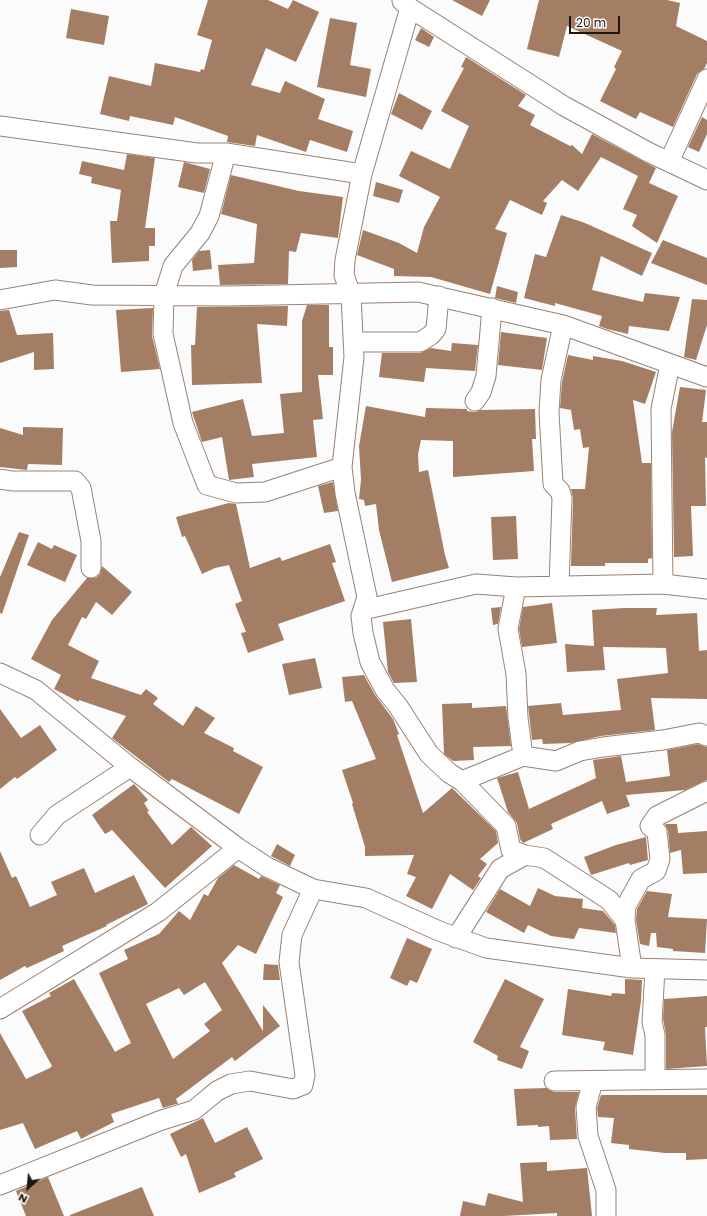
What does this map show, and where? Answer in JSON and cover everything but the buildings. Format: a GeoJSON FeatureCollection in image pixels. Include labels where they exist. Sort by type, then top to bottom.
{"type":"FeatureCollection","features":[{"type":"Feature","properties":{"kind":"street"},"geometry":{"type":"LineString","coordinates":[[624,920],[609,900],[544,858],[525,855],[511,850],[506,826],[462,781],[449,773],[429,754],[386,690],[370,662],[363,633],[361,616],[367,598],[345,493],[342,467],[354,357],[351,294],[344,275],[345,260],[362,174],[412,5],[564,106],[669,162],[707,180]]}},
{"type":"Feature","properties":{"kind":"street"},"geometry":{"type":"LineString","coordinates":[[669,162],[707,78]]}},
{"type":"Feature","properties":{"kind":"street"},"geometry":{"type":"LineString","coordinates":[[0,126],[197,153],[226,153],[362,174]]}},
{"type":"Feature","properties":{"kind":"street"},"geometry":{"type":"LineString","coordinates":[[226,153],[210,216],[200,233],[173,266],[164,295],[162,334],[183,423],[207,485],[236,493],[265,492],[342,467]]}},
{"type":"Feature","properties":{"kind":"street"},"geometry":{"type":"LineString","coordinates":[[0,300],[55,290],[92,295],[227,296],[351,294],[393,291],[418,292],[563,325],[707,377]]}},
{"type":"Feature","properties":{"kind":"street"},"geometry":{"type":"LineString","coordinates":[[354,342],[420,342],[431,335],[436,329],[439,296]]}},
{"type":"Feature","properties":{"kind":"street"},"geometry":{"type":"LineString","coordinates":[[475,401],[481,392],[486,376],[492,308]]}},
{"type":"Feature","properties":{"kind":"street"},"geometry":{"type":"LineString","coordinates":[[559,586],[562,498],[560,491],[553,484],[549,412],[551,380],[563,325]]}},
{"type":"Feature","properties":{"kind":"street"},"geometry":{"type":"LineString","coordinates":[[663,584],[660,409],[670,364]]}},
{"type":"Feature","properties":{"kind":"street"},"geometry":{"type":"LineString","coordinates":[[0,479],[12,481],[75,481],[81,488],[90,534],[91,568]]}},
{"type":"Feature","properties":{"kind":"street"},"geometry":{"type":"LineString","coordinates":[[363,610],[476,584],[516,587],[663,584],[707,590]]}},
{"type":"Feature","properties":{"kind":"street"},"geometry":{"type":"LineString","coordinates":[[516,587],[508,629],[516,674],[518,718],[523,756]]}},
{"type":"Feature","properties":{"kind":"street"},"geometry":{"type":"LineString","coordinates":[[0,673],[36,690],[130,767],[238,848],[267,867],[312,889],[366,898],[456,938],[486,948],[632,968],[707,970]]}},
{"type":"Feature","properties":{"kind":"street"},"geometry":{"type":"LineString","coordinates":[[462,781],[523,756],[556,761],[580,751],[603,747],[700,733],[707,736]]}},
{"type":"Feature","properties":{"kind":"street"},"geometry":{"type":"LineString","coordinates":[[40,835],[57,815],[130,767]]}},
{"type":"Feature","properties":{"kind":"street"},"geometry":{"type":"LineString","coordinates":[[632,968],[624,920],[626,906],[641,879],[656,871],[660,859],[657,832],[650,826],[657,816],[707,791]]}},
{"type":"Feature","properties":{"kind":"street"},"geometry":{"type":"LineString","coordinates":[[0,1009],[158,912],[238,848]]}},
{"type":"Feature","properties":{"kind":"street"},"geometry":{"type":"LineString","coordinates":[[456,938],[500,869],[525,855]]}},
{"type":"Feature","properties":{"kind":"street"},"geometry":{"type":"LineString","coordinates":[[0,1185],[158,1121],[194,1110],[217,1091],[231,1084],[250,1082],[293,1089],[303,1085],[305,1075],[289,962],[292,935],[312,889]]}},
{"type":"Feature","properties":{"kind":"street"},"geometry":{"type":"LineString","coordinates":[[654,1080],[655,1035],[652,1022],[655,969]]}},
{"type":"Feature","properties":{"kind":"street"},"geometry":{"type":"LineString","coordinates":[[554,1082],[707,1079]]}},
{"type":"Feature","properties":{"kind":"street"},"geometry":{"type":"LineString","coordinates":[[593,1081],[586,1108],[588,1136],[606,1190],[606,1216]]}}]}
